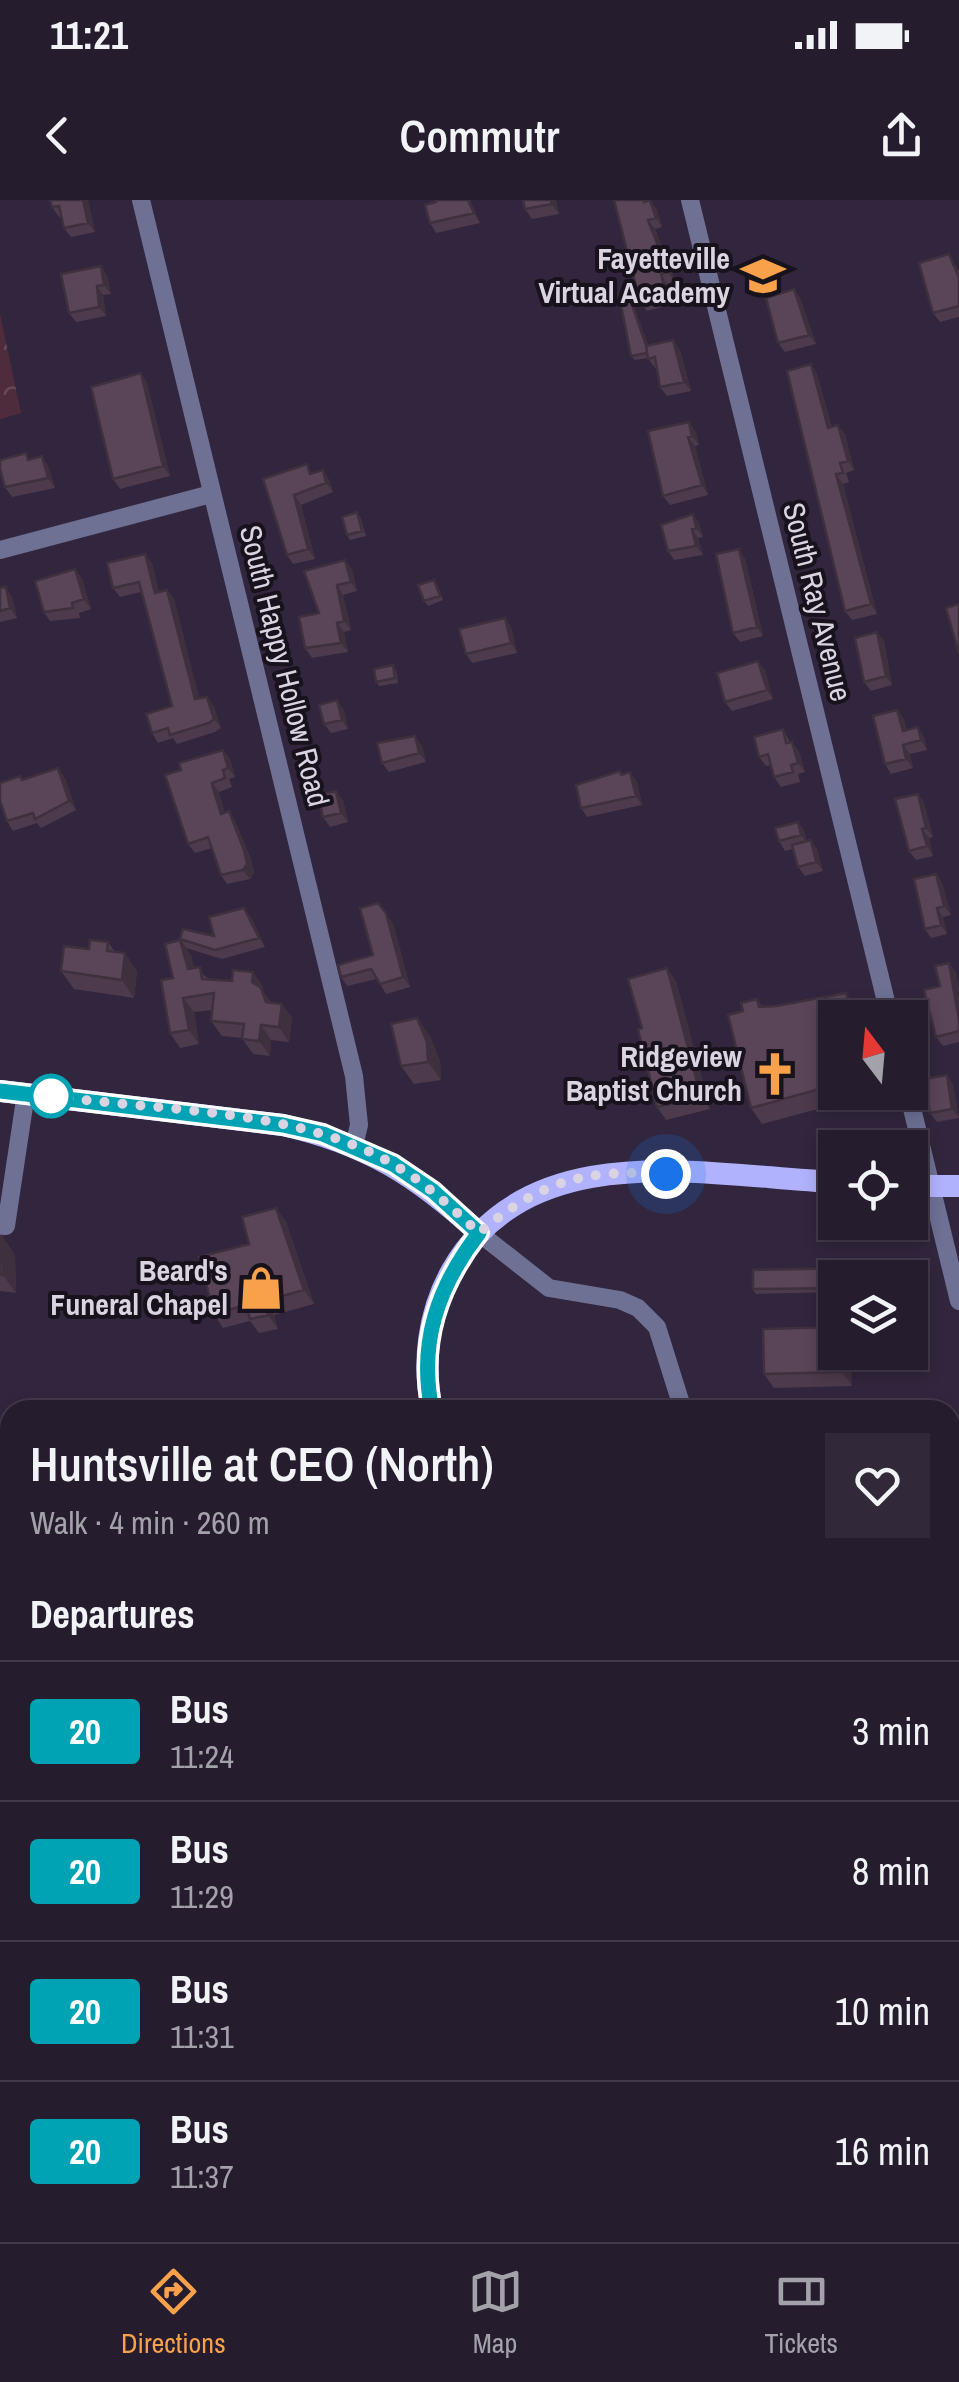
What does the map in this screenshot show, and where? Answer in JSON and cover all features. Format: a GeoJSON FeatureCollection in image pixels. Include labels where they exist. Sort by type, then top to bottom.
{"type":"FeatureCollection","features":[{"type":"Feature","properties":{"kind":"main road"},"geometry":{"type":"LineString","coordinates":[[0,1091],[283,1125],[354,1146],[420,1182],[479,1233]]}},
{"type":"Feature","properties":{"kind":"main road"},"geometry":{"type":"LineString","coordinates":[[431,1400],[428,1349],[433,1316],[458,1260],[479,1233],[515,1203],[548,1186],[588,1175],[635,1172],[818,1181]]}},
{"type":"Feature","properties":{"kind":"main road"},"geometry":{"type":"LineString","coordinates":[[928,1187],[959,1186]]}},
{"type":"Feature","properties":{"kind":"street","name":"South Happy Hollow Road"},"geometry":{"type":"LineString","coordinates":[[141,200],[354,1076],[360,1125],[354,1146]]}},
{"type":"Feature","properties":{"kind":"street","name":"South Ray Avenue"},"geometry":{"type":"LineString","coordinates":[[690,200],[886,1000]]}},
{"type":"Feature","properties":{"kind":"street"},"geometry":{"type":"LineString","coordinates":[[0,550],[212,494]]}},
{"type":"Feature","properties":{"kind":"street"},"geometry":{"type":"LineString","coordinates":[[0,1226],[6,1226],[26,1093]]}},
{"type":"Feature","properties":{"kind":"street"},"geometry":{"type":"LineString","coordinates":[[928,1208],[959,1300]]}},
{"type":"Feature","properties":{"kind":"street"},"geometry":{"type":"LineString","coordinates":[[479,1233],[549,1288],[620,1300],[638,1308],[657,1327],[679,1400]]}},
{"type":"Feature","properties":{"kind":"green space"},"geometry":{"type":"Polygon","coordinates":[[[0,314],[21,413],[0,419],[0,314]]]}},
{"type":"Feature","properties":{"kind":"building"},"geometry":{"type":"Polygon","coordinates":[[[50,200],[83,200],[88,223],[64,228],[59,206],[52,207],[50,200]]]}},
{"type":"Feature","properties":{"kind":"building"},"geometry":{"type":"Polygon","coordinates":[[[436,200],[468,200],[474,213],[430,223],[425,205],[436,200]]]}},
{"type":"Feature","properties":{"kind":"building"},"geometry":{"type":"Polygon","coordinates":[[[523,200],[551,200],[552,204],[525,209],[523,200]]]}},
{"type":"Feature","properties":{"kind":"building"},"geometry":{"type":"Polygon","coordinates":[[[614,200],[650,200],[656,218],[648,220],[668,272],[661,274],[666,294],[640,302],[614,200]]]}},
{"type":"Feature","properties":{"kind":"building"},"geometry":{"type":"Polygon","coordinates":[[[949,254],[959,278],[959,306],[933,313],[919,263],[949,254]]]}},
{"type":"Feature","properties":{"kind":"building"},"geometry":{"type":"Polygon","coordinates":[[[101,266],[104,285],[97,286],[99,307],[69,313],[61,274],[101,266]]]}},
{"type":"Feature","properties":{"kind":"building"},"geometry":{"type":"Polygon","coordinates":[[[794,289],[809,335],[778,343],[766,298],[794,289]]]}},
{"type":"Feature","properties":{"kind":"building"},"geometry":{"type":"Polygon","coordinates":[[[628,293],[647,353],[631,356],[619,295],[628,293]]]}},
{"type":"Feature","properties":{"kind":"building"},"geometry":{"type":"Polygon","coordinates":[[[673,340],[684,382],[660,387],[655,357],[648,359],[646,346],[673,340]]]}},
{"type":"Feature","properties":{"kind":"building"},"geometry":{"type":"Polygon","coordinates":[[[811,364],[828,428],[838,425],[848,461],[840,463],[843,473],[836,474],[871,604],[845,611],[787,371],[811,364]]]}},
{"type":"Feature","properties":{"kind":"building"},"geometry":{"type":"Polygon","coordinates":[[[141,373],[163,466],[113,479],[91,387],[141,373]]]}},
{"type":"Feature","properties":{"kind":"building"},"geometry":{"type":"Polygon","coordinates":[[[689,422],[692,436],[688,437],[702,485],[663,496],[648,431],[689,422]]]}},
{"type":"Feature","properties":{"kind":"building"},"geometry":{"type":"Polygon","coordinates":[[[26,453],[28,460],[42,456],[48,478],[5,487],[0,460],[26,453]]]}},
{"type":"Feature","properties":{"kind":"building"},"geometry":{"type":"Polygon","coordinates":[[[307,464],[310,474],[323,470],[326,483],[294,495],[308,549],[287,555],[263,479],[307,464]]]}},
{"type":"Feature","properties":{"kind":"building"},"geometry":{"type":"Polygon","coordinates":[[[357,512],[362,531],[347,535],[342,517],[357,512]]]}},
{"type":"Feature","properties":{"kind":"building"},"geometry":{"type":"Polygon","coordinates":[[[693,514],[696,546],[668,551],[661,525],[693,514]]]}},
{"type":"Feature","properties":{"kind":"building"},"geometry":{"type":"Polygon","coordinates":[[[739,549],[757,627],[733,633],[716,554],[739,549]]]}},
{"type":"Feature","properties":{"kind":"building"},"geometry":{"type":"Polygon","coordinates":[[[145,554],[155,593],[167,590],[195,699],[207,697],[214,719],[170,735],[168,728],[152,733],[146,714],[172,706],[139,582],[113,588],[107,563],[145,554]]]}},
{"type":"Feature","properties":{"kind":"building"},"geometry":{"type":"Polygon","coordinates":[[[345,560],[351,582],[337,585],[344,621],[337,623],[341,643],[305,648],[299,617],[319,613],[304,571],[345,560]]]}},
{"type":"Feature","properties":{"kind":"building"},"geometry":{"type":"Polygon","coordinates":[[[75,569],[84,599],[72,603],[73,608],[44,612],[35,581],[75,569]]]}},
{"type":"Feature","properties":{"kind":"building"},"geometry":{"type":"Polygon","coordinates":[[[434,580],[440,596],[424,601],[418,585],[434,580]]]}},
{"type":"Feature","properties":{"kind":"building"},"geometry":{"type":"Polygon","coordinates":[[[6,587],[10,608],[0,611],[0,588],[6,587]]]}},
{"type":"Feature","properties":{"kind":"building"},"geometry":{"type":"Polygon","coordinates":[[[959,604],[959,654],[946,608],[959,604]]]}},
{"type":"Feature","properties":{"kind":"building"},"geometry":{"type":"Polygon","coordinates":[[[505,618],[511,643],[466,654],[459,629],[505,618]]]}},
{"type":"Feature","properties":{"kind":"building"},"geometry":{"type":"Polygon","coordinates":[[[877,632],[886,676],[864,682],[855,638],[877,632]]]}},
{"type":"Feature","properties":{"kind":"building"},"geometry":{"type":"Polygon","coordinates":[[[758,661],[767,690],[725,702],[717,673],[758,661]]]}},
{"type":"Feature","properties":{"kind":"building"},"geometry":{"type":"Polygon","coordinates":[[[393,665],[395,678],[376,682],[374,669],[393,665]]]}},
{"type":"Feature","properties":{"kind":"building"},"geometry":{"type":"Polygon","coordinates":[[[337,700],[342,720],[324,724],[319,705],[337,700]]]}},
{"type":"Feature","properties":{"kind":"building"},"geometry":{"type":"Polygon","coordinates":[[[897,710],[903,731],[918,727],[921,740],[903,745],[906,759],[885,764],[873,716],[897,710]]]}},
{"type":"Feature","properties":{"kind":"building"},"geometry":{"type":"Polygon","coordinates":[[[783,729],[798,763],[791,765],[793,772],[774,777],[768,754],[759,757],[754,737],[783,729]]]}},
{"type":"Feature","properties":{"kind":"building"},"geometry":{"type":"Polygon","coordinates":[[[415,736],[419,753],[382,763],[377,743],[415,736]]]}},
{"type":"Feature","properties":{"kind":"building"},"geometry":{"type":"Polygon","coordinates":[[[223,750],[228,768],[223,770],[225,778],[212,783],[213,788],[221,814],[229,811],[247,864],[243,870],[221,875],[208,837],[188,844],[165,775],[181,770],[179,763],[223,750]]]}},
{"type":"Feature","properties":{"kind":"building"},"geometry":{"type":"Polygon","coordinates":[[[58,768],[69,801],[35,819],[33,813],[7,821],[0,801],[0,783],[58,768]]]}},
{"type":"Feature","properties":{"kind":"building"},"geometry":{"type":"Polygon","coordinates":[[[620,771],[621,775],[630,772],[636,796],[581,808],[576,785],[620,771]]]}},
{"type":"Feature","properties":{"kind":"building"},"geometry":{"type":"Polygon","coordinates":[[[336,791],[341,813],[323,817],[318,795],[336,791]]]}},
{"type":"Feature","properties":{"kind":"building"},"geometry":{"type":"Polygon","coordinates":[[[918,794],[927,846],[909,851],[895,799],[918,794]]]}},
{"type":"Feature","properties":{"kind":"building"},"geometry":{"type":"Polygon","coordinates":[[[798,822],[801,835],[779,841],[775,828],[798,822]]]}},
{"type":"Feature","properties":{"kind":"building"},"geometry":{"type":"Polygon","coordinates":[[[811,840],[816,862],[798,867],[792,845],[811,840]]]}},
{"type":"Feature","properties":{"kind":"building"},"geometry":{"type":"Polygon","coordinates":[[[936,874],[944,906],[937,908],[941,925],[925,929],[914,879],[936,874]]]}},
{"type":"Feature","properties":{"kind":"building"},"geometry":{"type":"Polygon","coordinates":[[[378,903],[386,913],[403,977],[380,984],[371,969],[341,977],[338,965],[373,955],[360,908],[378,903]]]}},
{"type":"Feature","properties":{"kind":"building"},"geometry":{"type":"Polygon","coordinates":[[[244,908],[259,938],[215,950],[180,939],[183,929],[214,936],[209,917],[244,908]]]}},
{"type":"Feature","properties":{"kind":"building"},"geometry":{"type":"Polygon","coordinates":[[[90,940],[108,942],[107,951],[125,953],[122,980],[61,971],[64,946],[89,949],[90,940]]]}},
{"type":"Feature","properties":{"kind":"building"},"geometry":{"type":"Polygon","coordinates":[[[180,940],[188,969],[200,967],[202,979],[232,981],[233,970],[253,972],[252,982],[261,988],[266,1002],[282,1004],[279,1027],[261,1025],[259,1041],[242,1039],[244,1024],[211,1021],[214,993],[183,998],[189,1030],[170,1033],[161,980],[173,978],[165,944],[180,940]]]}},
{"type":"Feature","properties":{"kind":"building"},"geometry":{"type":"Polygon","coordinates":[[[949,963],[959,1020],[959,1031],[936,1037],[924,990],[940,986],[935,966],[949,963]]]}},
{"type":"Feature","properties":{"kind":"building"},"geometry":{"type":"Polygon","coordinates":[[[667,968],[701,1097],[657,1107],[628,979],[667,968]]]}},
{"type":"Feature","properties":{"kind":"building"},"geometry":{"type":"Polygon","coordinates":[[[846,993],[848,1000],[818,1000],[818,1089],[751,1108],[728,1015],[743,1011],[741,1003],[757,999],[759,1007],[846,993]]]}},
{"type":"Feature","properties":{"kind":"building"},"geometry":{"type":"Polygon","coordinates":[[[417,1018],[427,1042],[428,1062],[401,1066],[391,1024],[417,1018]]]}},
{"type":"Feature","properties":{"kind":"building"},"geometry":{"type":"Polygon","coordinates":[[[947,1075],[952,1109],[930,1113],[928,1078],[947,1075]]]}},
{"type":"Feature","properties":{"kind":"building","name":"Beard's Funeral Chapel"},"geometry":{"type":"Polygon","coordinates":[[[276,1208],[304,1290],[264,1301],[268,1315],[250,1319],[246,1305],[214,1314],[199,1257],[249,1244],[242,1217],[276,1208]]]}},
{"type":"Feature","properties":{"kind":"building"},"geometry":{"type":"Polygon","coordinates":[[[2,1236],[3,1275],[0,1274],[2,1236]]]}},
{"type":"Feature","properties":{"kind":"building"},"geometry":{"type":"Polygon","coordinates":[[[818,1269],[818,1288],[753,1289],[753,1270],[818,1269]]]}},
{"type":"Feature","properties":{"kind":"building"},"geometry":{"type":"Polygon","coordinates":[[[818,1327],[818,1370],[842,1372],[764,1374],[763,1329],[818,1327]]]}},
{"type":"Feature","properties":{"kind":"bus line","name":"20"},"geometry":{"type":"LineString","coordinates":[[0,1091],[283,1125],[323,1134],[393,1164],[433,1191],[479,1233],[443,1287],[433,1316],[428,1349],[430,1400]]}},
{"type":"Feature","properties":{"kind":"place","name":"Fayetteville Virtual Academy"},"geometry":{"type":"Point","coordinates":[763,276]}},
{"type":"Feature","properties":{"kind":"place","name":"Ridgeview Baptist Church"},"geometry":{"type":"Point","coordinates":[775,1074]}},
{"type":"Feature","properties":{"kind":"place","name":"Beard's Funeral Chapel"},"geometry":{"type":"Point","coordinates":[261,1288]}},
{"type":"Feature","properties":{"kind":"route"},"geometry":{"type":"LineString","coordinates":[[51,1096],[283,1125],[323,1134],[393,1164],[433,1191],[479,1233],[515,1203],[548,1186],[612,1172],[666,1174]]}}]}
